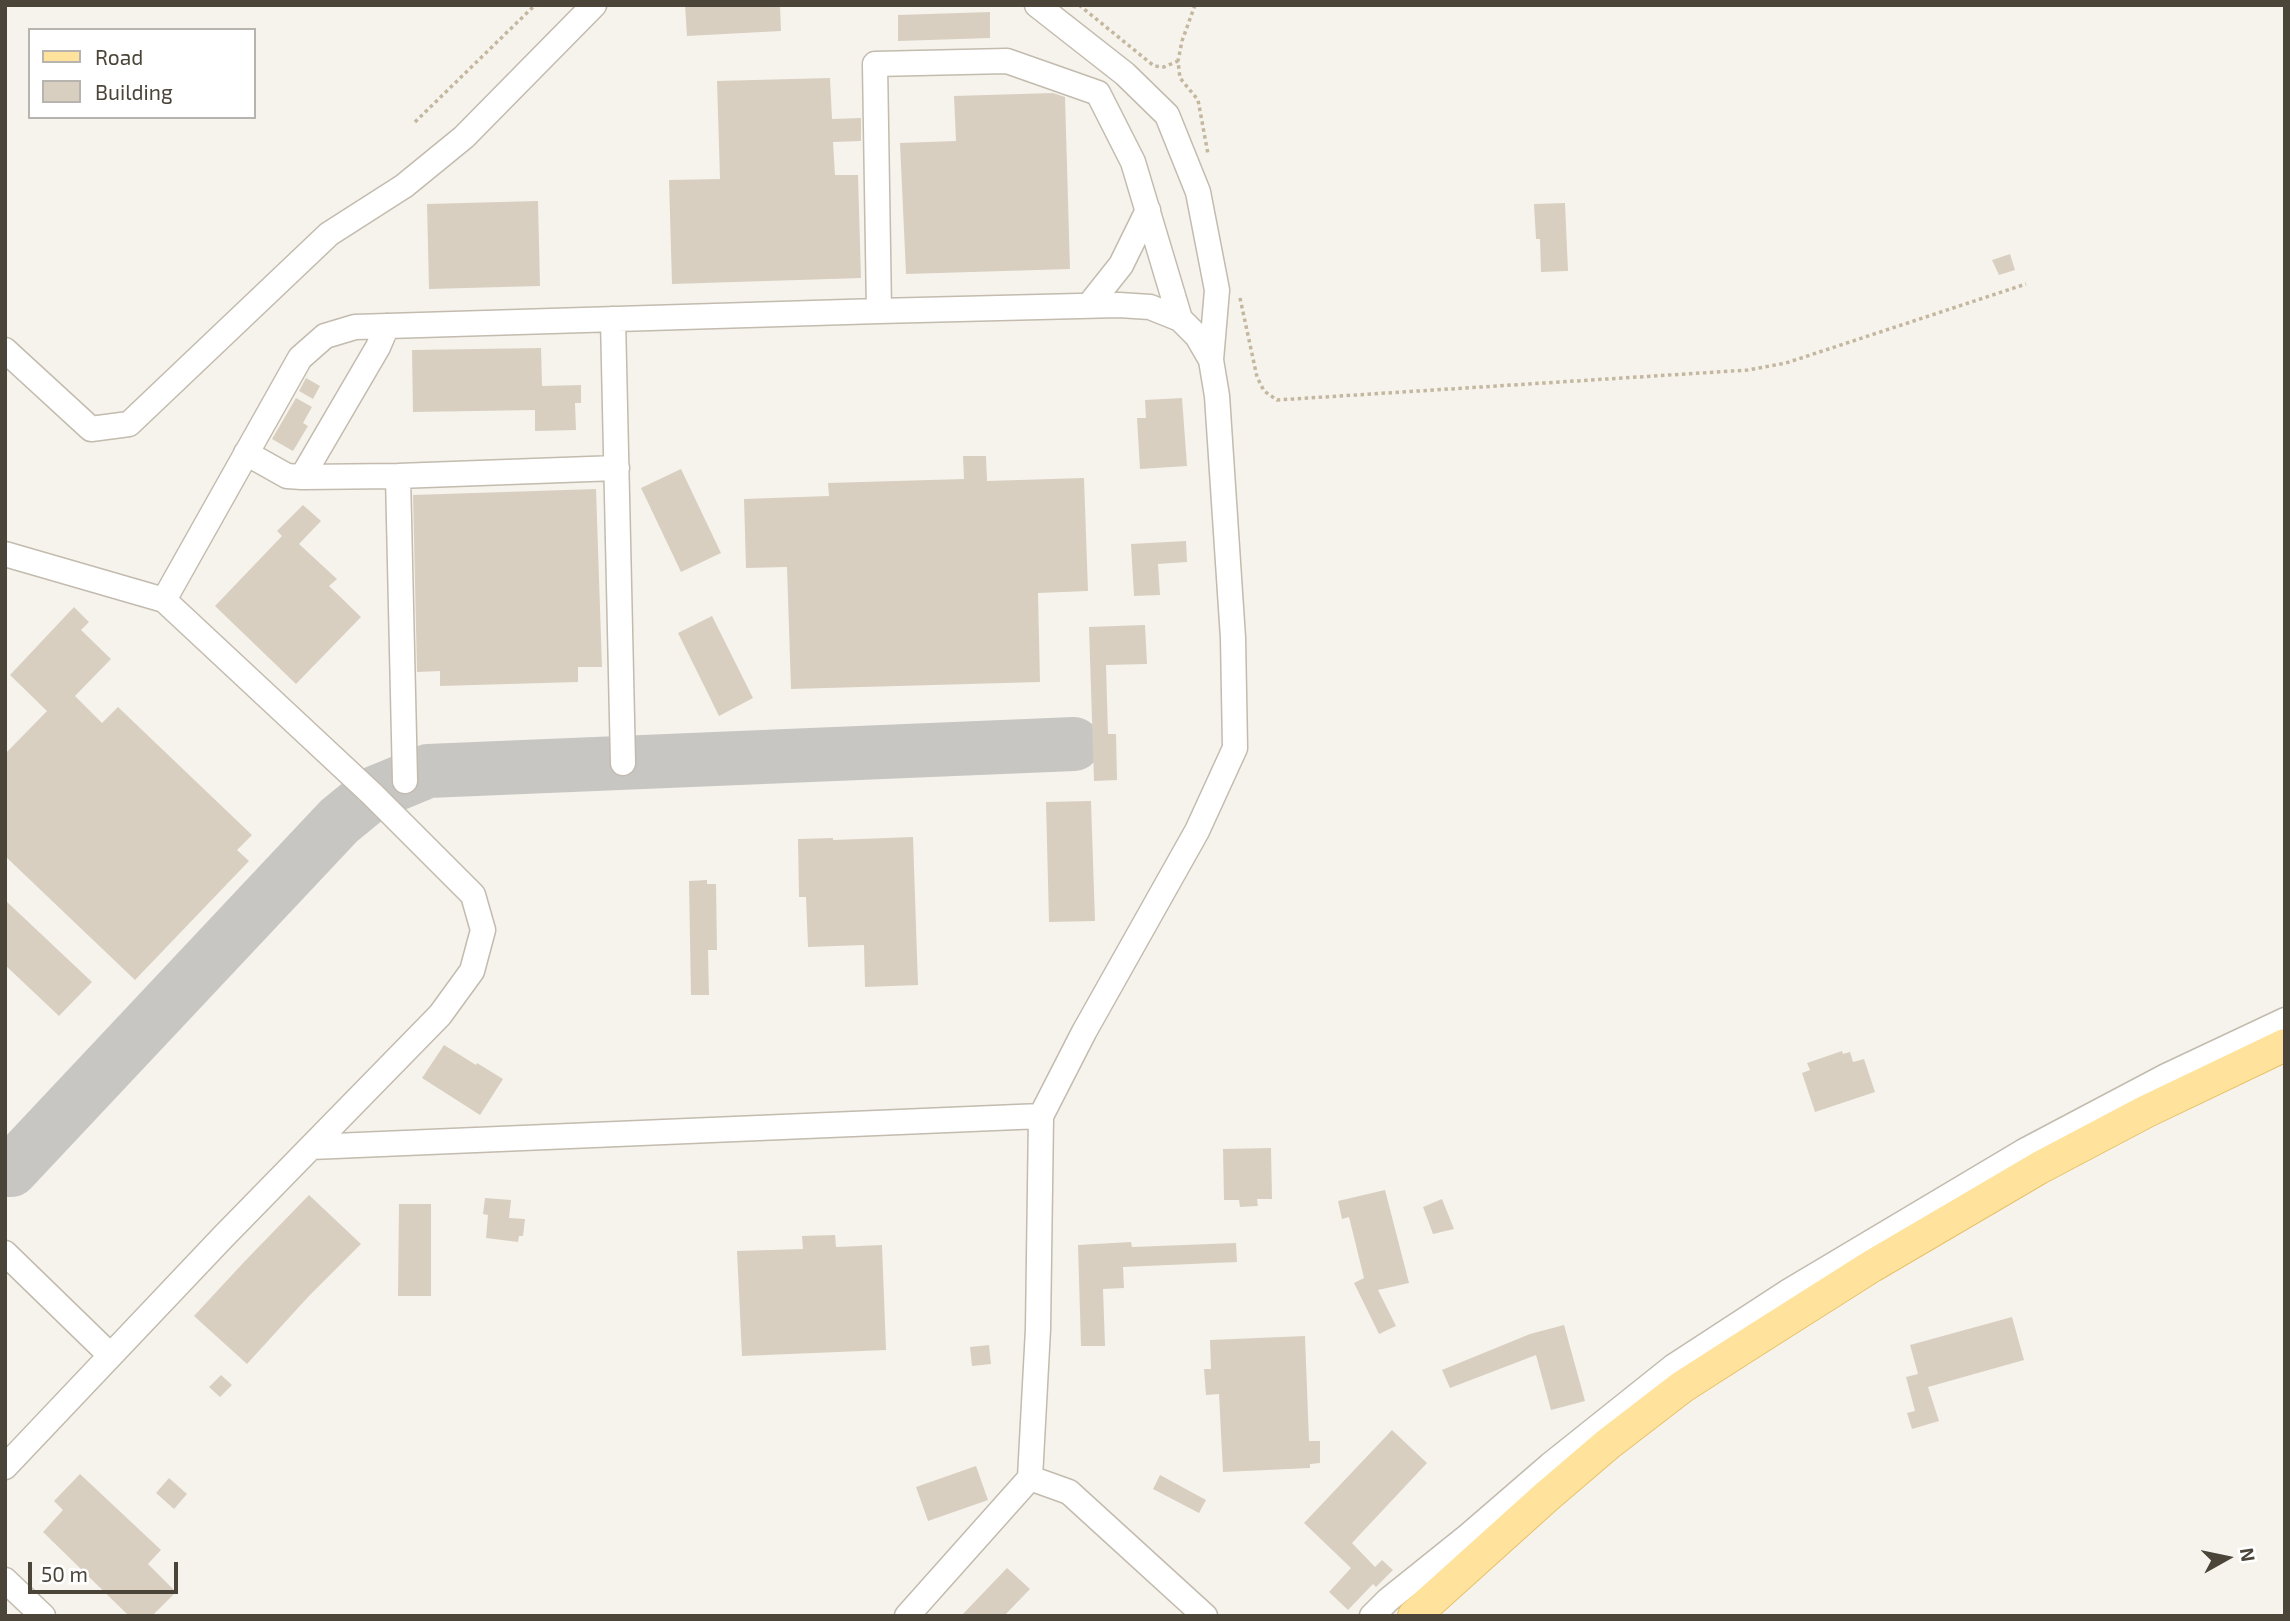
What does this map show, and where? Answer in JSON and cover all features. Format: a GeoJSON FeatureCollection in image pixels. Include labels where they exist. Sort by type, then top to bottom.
{"type":"FeatureCollection","features":[{"type":"Feature","properties":{"kind":"main road"},"geometry":{"type":"LineString","coordinates":[[1414,1616],[1608,1444],[1682,1387],[1872,1266],[2039,1168],[2145,1112],[2285,1045]]}},
{"type":"Feature","properties":{"kind":"street"},"geometry":{"type":"LineString","coordinates":[[5,350],[91,429],[129,424],[329,234],[404,186],[464,137],[594,5]]}},
{"type":"Feature","properties":{"kind":"street"},"geometry":{"type":"LineString","coordinates":[[907,1616],[1030,1478],[1038,1329],[1041,1116],[1084,1032],[1197,831],[1235,748],[1233,638],[1217,396],[1211,360],[1217,290],[1198,192],[1167,115],[1125,74],[1037,5]]}},
{"type":"Feature","properties":{"kind":"street"},"geometry":{"type":"LineString","coordinates":[[879,311],[875,64],[1007,61],[1098,93],[1133,162],[1180,319]]}},
{"type":"Feature","properties":{"kind":"street"},"geometry":{"type":"LineString","coordinates":[[1090,304],[1121,265],[1148,210]]}},
{"type":"Feature","properties":{"kind":"street"},"geometry":{"type":"LineString","coordinates":[[164,600],[300,359],[325,336],[355,327],[1090,304],[1150,307],[1180,319],[1197,336],[1211,360]]}},
{"type":"Feature","properties":{"kind":"street"},"geometry":{"type":"LineString","coordinates":[[614,319],[623,763]]}},
{"type":"Feature","properties":{"kind":"street"},"geometry":{"type":"LineString","coordinates":[[302,477],[378,348],[387,326]]}},
{"type":"Feature","properties":{"kind":"street"},"geometry":{"type":"LineString","coordinates":[[246,453],[287,476],[302,477],[617,468]]}},
{"type":"Feature","properties":{"kind":"street"},"geometry":{"type":"LineString","coordinates":[[398,476],[405,780]]}},
{"type":"Feature","properties":{"kind":"street"},"geometry":{"type":"LineString","coordinates":[[5,554],[164,600],[372,794],[473,894],[483,930],[472,971],[440,1015],[5,1467]]}},
{"type":"Feature","properties":{"kind":"street"},"geometry":{"type":"LineString","coordinates":[[1372,1616],[1550,1465],[1674,1366],[1788,1291],[2024,1151],[2166,1076],[2285,1020]]}},
{"type":"Feature","properties":{"kind":"street"},"geometry":{"type":"LineString","coordinates":[[311,1147],[1041,1116]]}},
{"type":"Feature","properties":{"kind":"street"},"geometry":{"type":"LineString","coordinates":[[5,1253],[110,1355]]}},
{"type":"Feature","properties":{"kind":"street"},"geometry":{"type":"LineString","coordinates":[[1030,1478],[1069,1492],[1205,1616]]}},
{"type":"Feature","properties":{"kind":"street"},"geometry":{"type":"LineString","coordinates":[[5,1580],[43,1616]]}},
{"type":"Feature","properties":{"kind":"path"},"geometry":{"type":"LineString","coordinates":[[415,122],[535,5]]}},
{"type":"Feature","properties":{"kind":"path"},"geometry":{"type":"LineString","coordinates":[[1079,5],[1154,66],[1164,67],[1178,61]]}},
{"type":"Feature","properties":{"kind":"path"},"geometry":{"type":"LineString","coordinates":[[1195,5],[1178,61],[1180,78],[1198,100],[1209,162]]}},
{"type":"Feature","properties":{"kind":"path"},"geometry":{"type":"LineString","coordinates":[[1239,296],[1257,377],[1264,391],[1277,400],[1748,370],[1786,363],[2026,284]]}},
{"type":"Feature","properties":{"kind":"building"},"geometry":{"type":"Polygon","coordinates":[[[685,5],[780,5],[781,31],[687,36],[685,5]]]}},
{"type":"Feature","properties":{"kind":"building"},"geometry":{"type":"Polygon","coordinates":[[[990,12],[990,38],[898,41],[898,15],[990,12]]]}},
{"type":"Feature","properties":{"kind":"building"},"geometry":{"type":"Polygon","coordinates":[[[830,78],[832,119],[861,118],[861,141],[833,142],[835,175],[858,175],[861,278],[672,284],[669,180],[720,179],[717,81],[830,78]]]}},
{"type":"Feature","properties":{"kind":"building"},"geometry":{"type":"Polygon","coordinates":[[[1053,93],[1065,97],[1070,269],[906,274],[900,143],[956,141],[954,96],[1053,93]]]}},
{"type":"Feature","properties":{"kind":"building"},"geometry":{"type":"Polygon","coordinates":[[[538,201],[540,286],[429,289],[427,204],[538,201]]]}},
{"type":"Feature","properties":{"kind":"building"},"geometry":{"type":"Polygon","coordinates":[[[1565,203],[1568,271],[1541,272],[1540,239],[1536,239],[1534,204],[1565,203]]]}},
{"type":"Feature","properties":{"kind":"building"},"geometry":{"type":"Polygon","coordinates":[[[2010,254],[2015,270],[1999,275],[1992,260],[2010,254]]]}},
{"type":"Feature","properties":{"kind":"building"},"geometry":{"type":"Polygon","coordinates":[[[541,348],[542,386],[581,385],[581,403],[575,403],[576,430],[535,431],[535,410],[413,412],[412,350],[541,348]]]}},
{"type":"Feature","properties":{"kind":"building"},"geometry":{"type":"Polygon","coordinates":[[[306,378],[320,386],[313,399],[299,391],[306,378]]]}},
{"type":"Feature","properties":{"kind":"building"},"geometry":{"type":"Polygon","coordinates":[[[296,398],[312,407],[303,423],[308,426],[293,451],[272,439],[296,398]]]}},
{"type":"Feature","properties":{"kind":"building"},"geometry":{"type":"Polygon","coordinates":[[[1182,398],[1187,466],[1140,469],[1137,418],[1146,418],[1145,400],[1182,398]]]}},
{"type":"Feature","properties":{"kind":"building"},"geometry":{"type":"Polygon","coordinates":[[[963,456],[986,456],[987,481],[1084,478],[1088,591],[1038,593],[1040,682],[791,689],[787,567],[746,568],[744,499],[829,496],[828,483],[964,479],[963,456]]]}},
{"type":"Feature","properties":{"kind":"building"},"geometry":{"type":"Polygon","coordinates":[[[681,469],[721,553],[681,572],[641,488],[681,469]]]}},
{"type":"Feature","properties":{"kind":"building"},"geometry":{"type":"Polygon","coordinates":[[[596,489],[602,667],[578,667],[578,682],[440,686],[440,671],[417,672],[413,495],[596,489]]]}},
{"type":"Feature","properties":{"kind":"building"},"geometry":{"type":"Polygon","coordinates":[[[303,505],[321,521],[299,544],[337,579],[329,586],[361,617],[296,684],[215,606],[282,536],[277,531],[303,505]]]}},
{"type":"Feature","properties":{"kind":"building"},"geometry":{"type":"Polygon","coordinates":[[[1186,541],[1187,562],[1158,564],[1160,595],[1134,596],[1131,544],[1186,541]]]}},
{"type":"Feature","properties":{"kind":"building"},"geometry":{"type":"Polygon","coordinates":[[[74,607],[89,622],[81,630],[111,659],[75,696],[102,723],[118,707],[252,835],[237,850],[249,861],[135,980],[5,856],[5,754],[47,711],[10,675],[74,607]]]}},
{"type":"Feature","properties":{"kind":"building"},"geometry":{"type":"Polygon","coordinates":[[[712,616],[753,698],[719,716],[678,633],[712,616]]]}},
{"type":"Feature","properties":{"kind":"building"},"geometry":{"type":"Polygon","coordinates":[[[1145,625],[1147,664],[1106,665],[1108,734],[1116,734],[1117,780],[1094,781],[1089,627],[1145,625]]]}},
{"type":"Feature","properties":{"kind":"building"},"geometry":{"type":"Polygon","coordinates":[[[1091,801],[1095,921],[1049,922],[1046,802],[1091,801]]]}},
{"type":"Feature","properties":{"kind":"building"},"geometry":{"type":"Polygon","coordinates":[[[913,837],[918,985],[865,987],[864,945],[808,947],[806,897],[799,897],[798,839],[913,837]]]}},
{"type":"Feature","properties":{"kind":"building"},"geometry":{"type":"Polygon","coordinates":[[[707,880],[707,884],[716,884],[717,950],[708,950],[709,995],[691,995],[689,881],[707,880]]]}},
{"type":"Feature","properties":{"kind":"building"},"geometry":{"type":"Polygon","coordinates":[[[5,900],[92,982],[59,1016],[5,965],[5,900]]]}},
{"type":"Feature","properties":{"kind":"building"},"geometry":{"type":"Polygon","coordinates":[[[444,1045],[503,1079],[480,1115],[422,1078],[444,1045]]]}},
{"type":"Feature","properties":{"kind":"building"},"geometry":{"type":"Polygon","coordinates":[[[1842,1051],[1843,1054],[1850,1052],[1853,1062],[1864,1059],[1875,1092],[1815,1112],[1802,1073],[1810,1070],[1807,1063],[1842,1051]]]}},
{"type":"Feature","properties":{"kind":"building"},"geometry":{"type":"Polygon","coordinates":[[[1271,1148],[1272,1199],[1257,1199],[1258,1206],[1240,1207],[1239,1200],[1224,1200],[1223,1149],[1271,1148]]]}},
{"type":"Feature","properties":{"kind":"building"},"geometry":{"type":"Polygon","coordinates":[[[1385,1190],[1409,1283],[1378,1290],[1396,1326],[1379,1334],[1354,1283],[1364,1278],[1349,1217],[1342,1219],[1338,1201],[1385,1190]]]}},
{"type":"Feature","properties":{"kind":"building"},"geometry":{"type":"Polygon","coordinates":[[[309,1195],[361,1244],[247,1364],[194,1316],[309,1195]]]}},
{"type":"Feature","properties":{"kind":"building"},"geometry":{"type":"Polygon","coordinates":[[[485,1198],[511,1200],[509,1218],[525,1219],[523,1236],[519,1236],[518,1242],[486,1238],[488,1215],[483,1214],[485,1198]]]}},
{"type":"Feature","properties":{"kind":"building"},"geometry":{"type":"Polygon","coordinates":[[[1442,1199],[1454,1229],[1433,1234],[1423,1207],[1442,1199]]]}},
{"type":"Feature","properties":{"kind":"building"},"geometry":{"type":"Polygon","coordinates":[[[399,1204],[431,1204],[431,1296],[398,1296],[399,1204]]]}},
{"type":"Feature","properties":{"kind":"building"},"geometry":{"type":"Polygon","coordinates":[[[835,1235],[836,1247],[882,1245],[886,1350],[742,1356],[737,1251],[803,1249],[802,1236],[835,1235]]]}},
{"type":"Feature","properties":{"kind":"building"},"geometry":{"type":"Polygon","coordinates":[[[1131,1242],[1132,1247],[1236,1243],[1237,1262],[1123,1267],[1124,1288],[1103,1289],[1105,1346],[1081,1346],[1078,1245],[1131,1242]]]}},
{"type":"Feature","properties":{"kind":"building"},"geometry":{"type":"Polygon","coordinates":[[[2012,1317],[2024,1360],[1928,1387],[1939,1421],[1912,1429],[1907,1413],[1915,1411],[1906,1377],[1918,1374],[1910,1345],[2012,1317]]]}},
{"type":"Feature","properties":{"kind":"building"},"geometry":{"type":"Polygon","coordinates":[[[1564,1325],[1585,1401],[1551,1410],[1536,1355],[1450,1388],[1442,1370],[1530,1334],[1564,1325]]]}},
{"type":"Feature","properties":{"kind":"building"},"geometry":{"type":"Polygon","coordinates":[[[1305,1336],[1309,1441],[1320,1441],[1320,1463],[1310,1464],[1310,1468],[1223,1472],[1219,1394],[1206,1395],[1204,1369],[1211,1369],[1210,1340],[1305,1336]]]}},
{"type":"Feature","properties":{"kind":"building"},"geometry":{"type":"Polygon","coordinates":[[[989,1345],[991,1364],[972,1366],[970,1347],[989,1345]]]}},
{"type":"Feature","properties":{"kind":"building"},"geometry":{"type":"Polygon","coordinates":[[[221,1375],[232,1385],[220,1397],[209,1387],[221,1375]]]}},
{"type":"Feature","properties":{"kind":"building"},"geometry":{"type":"Polygon","coordinates":[[[1392,1430],[1427,1463],[1352,1543],[1375,1567],[1382,1560],[1393,1570],[1376,1587],[1373,1584],[1348,1610],[1329,1592],[1351,1568],[1304,1523],[1392,1430]]]}},
{"type":"Feature","properties":{"kind":"building"},"geometry":{"type":"Polygon","coordinates":[[[976,1466],[988,1500],[928,1521],[916,1487],[976,1466]]]}},
{"type":"Feature","properties":{"kind":"building"},"geometry":{"type":"Polygon","coordinates":[[[80,1474],[161,1550],[148,1564],[176,1592],[152,1616],[129,1616],[43,1532],[63,1510],[54,1501],[80,1474]]]}},
{"type":"Feature","properties":{"kind":"building"},"geometry":{"type":"Polygon","coordinates":[[[1160,1475],[1206,1500],[1199,1513],[1153,1489],[1160,1475]]]}},
{"type":"Feature","properties":{"kind":"building"},"geometry":{"type":"Polygon","coordinates":[[[169,1478],[187,1494],[174,1509],[156,1493],[169,1478]]]}},
{"type":"Feature","properties":{"kind":"building"},"geometry":{"type":"Polygon","coordinates":[[[1007,1568],[1030,1589],[1004,1616],[961,1616],[1007,1568]]]}},
{"type":"Feature","properties":{"kind":"taxiway"},"geometry":{"type":"LineString","coordinates":[[5,1170],[11,1170],[339,821],[372,794],[428,771],[1074,744]]}}]}
